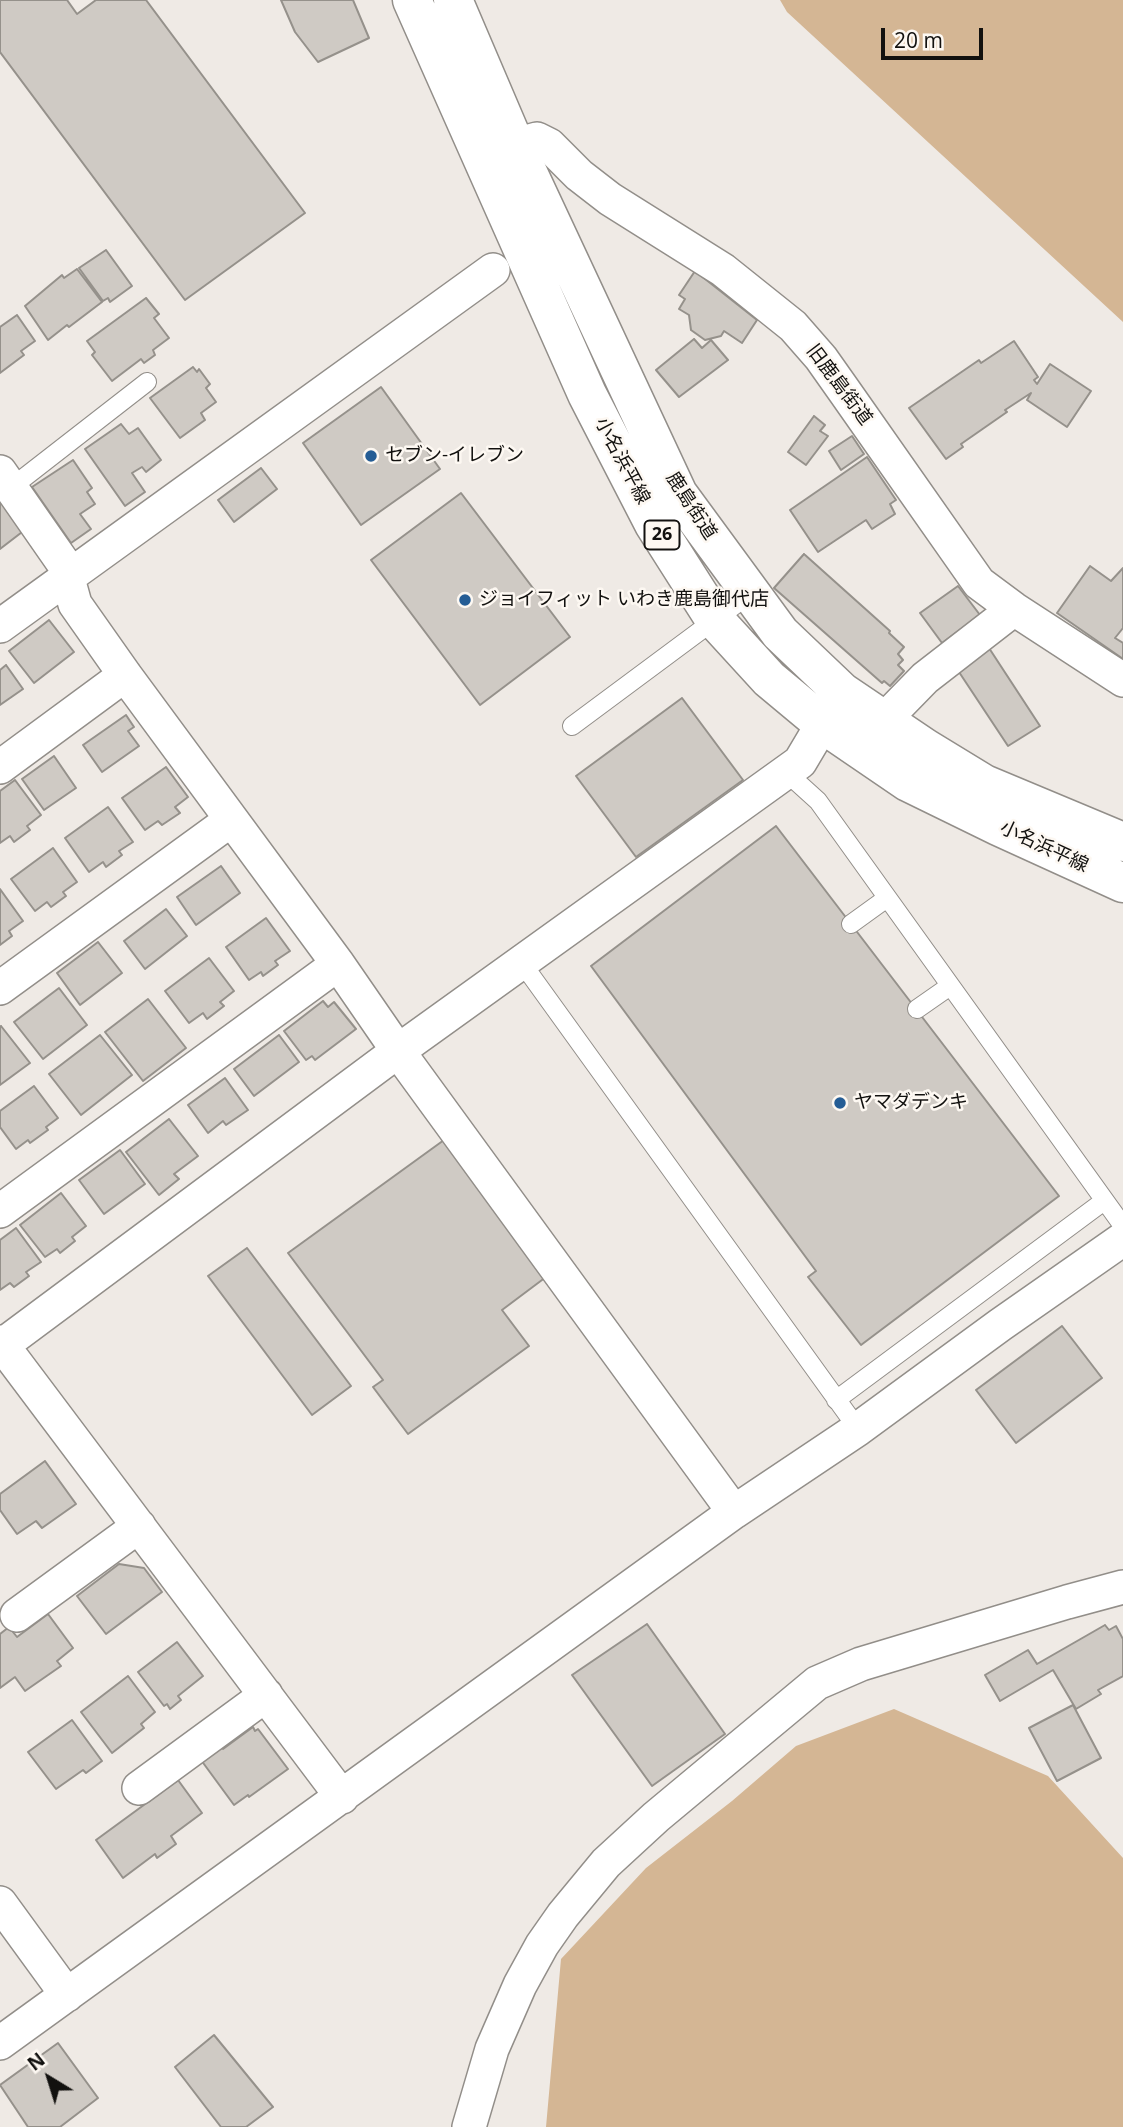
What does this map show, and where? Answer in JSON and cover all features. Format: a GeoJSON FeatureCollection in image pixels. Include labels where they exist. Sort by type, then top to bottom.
{"type":"FeatureCollection","features":[{"type":"Feature","properties":{"kind":"main road","name":"小名浜平線"},"geometry":{"type":"LineString","coordinates":[[412,0],[587,394],[654,524],[715,620],[769,679],[823,724],[908,782],[1123,883]]}},
{"type":"Feature","properties":{"kind":"main road","name":"鹿島街道"},"geometry":{"type":"LineString","coordinates":[[453,0],[515,145],[678,494],[780,633],[842,692],[984,784],[1123,842]]}},
{"type":"Feature","properties":{"kind":"street","name":"旧鹿島街道"},"geometry":{"type":"LineString","coordinates":[[515,145],[537,139],[549,145],[579,175],[610,198],[723,270],[793,326],[837,380],[979,583],[1123,680]]}},
{"type":"Feature","properties":{"kind":"street"},"geometry":{"type":"LineString","coordinates":[[0,626],[493,270]]}},
{"type":"Feature","properties":{"kind":"street"},"geometry":{"type":"LineString","coordinates":[[6,479],[64,564],[75,604],[125,675],[734,1511]]}},
{"type":"Feature","properties":{"kind":"street"},"geometry":{"type":"LineString","coordinates":[[884,720],[925,678],[1014,608]]}},
{"type":"Feature","properties":{"kind":"street"},"geometry":{"type":"LineString","coordinates":[[0,767],[125,675]]}},
{"type":"Feature","properties":{"kind":"street"},"geometry":{"type":"LineString","coordinates":[[342,1797],[1,1344],[398,1051],[800,762],[842,692]]}},
{"type":"Feature","properties":{"kind":"street"},"geometry":{"type":"LineString","coordinates":[[0,988],[231,820]]}},
{"type":"Feature","properties":{"kind":"street"},"geometry":{"type":"LineString","coordinates":[[0,1211],[338,964]]}},
{"type":"Feature","properties":{"kind":"street"},"geometry":{"type":"LineString","coordinates":[[0,2043],[734,1511],[858,1430],[1000,1325],[1123,1239]]}},
{"type":"Feature","properties":{"kind":"street"},"geometry":{"type":"LineString","coordinates":[[17,1615],[139,1526]]}},
{"type":"Feature","properties":{"kind":"street"},"geometry":{"type":"LineString","coordinates":[[470,2127],[492,2049],[520,1985],[542,1945],[563,1915],[606,1863],[646,1826],[817,1683],[873,1660],[1123,1587]]}},
{"type":"Feature","properties":{"kind":"street"},"geometry":{"type":"LineString","coordinates":[[139,1788],[266,1695]]}},
{"type":"Feature","properties":{"kind":"street"},"geometry":{"type":"LineString","coordinates":[[0,1903],[67,1995]]}},
{"type":"Feature","properties":{"kind":"lane"},"geometry":{"type":"LineString","coordinates":[[6,479],[147,382]]}},
{"type":"Feature","properties":{"kind":"lane"},"geometry":{"type":"LineString","coordinates":[[572,726],[751,593]]}},
{"type":"Feature","properties":{"kind":"lane"},"geometry":{"type":"LineString","coordinates":[[786,772],[818,801],[1123,1226]]}},
{"type":"Feature","properties":{"kind":"lane"},"geometry":{"type":"LineString","coordinates":[[851,924],[887,898]]}},
{"type":"Feature","properties":{"kind":"lane"},"geometry":{"type":"LineString","coordinates":[[522,962],[858,1430]]}},
{"type":"Feature","properties":{"kind":"lane"},"geometry":{"type":"LineString","coordinates":[[917,1009],[950,986]]}},
{"type":"Feature","properties":{"kind":"lane"},"geometry":{"type":"LineString","coordinates":[[836,1400],[1104,1201]]}},
{"type":"Feature","properties":{"kind":"shaded area"},"geometry":{"type":"Polygon","coordinates":[[[780,0],[1123,0],[1123,322],[787,12],[780,0]]]}},
{"type":"Feature","properties":{"kind":"shaded area"},"geometry":{"type":"Polygon","coordinates":[[[894,1709],[1048,1776],[1123,1858],[1123,2127],[546,2127],[561,1959],[646,1868],[732,1801],[796,1746],[894,1709]]]}},
{"type":"Feature","properties":{"kind":"building"},"geometry":{"type":"Polygon","coordinates":[[[0,0],[67,0],[77,14],[96,0],[146,0],[305,213],[185,300],[0,52],[0,0]]]}},
{"type":"Feature","properties":{"kind":"building"},"geometry":{"type":"Polygon","coordinates":[[[281,0],[353,0],[369,38],[318,62],[295,32],[281,0]]]}},
{"type":"Feature","properties":{"kind":"building"},"geometry":{"type":"Polygon","coordinates":[[[106,250],[132,286],[110,302],[108,298],[103,301],[79,268],[106,250]]]}},
{"type":"Feature","properties":{"kind":"building"},"geometry":{"type":"Polygon","coordinates":[[[77,269],[102,302],[48,340],[25,306],[62,275],[64,278],[77,269]]]}},
{"type":"Feature","properties":{"kind":"building"},"geometry":{"type":"Polygon","coordinates":[[[695,271],[757,320],[742,343],[724,331],[721,336],[705,340],[691,330],[689,315],[679,309],[685,299],[679,295],[695,271]]]}},
{"type":"Feature","properties":{"kind":"building"},"geometry":{"type":"Polygon","coordinates":[[[146,298],[159,314],[154,318],[169,338],[153,350],[155,355],[144,363],[141,359],[112,381],[92,355],[95,352],[87,341],[146,298]]]}},
{"type":"Feature","properties":{"kind":"building"},"geometry":{"type":"Polygon","coordinates":[[[17,315],[35,341],[21,351],[24,355],[0,373],[0,327],[17,315]]]}},
{"type":"Feature","properties":{"kind":"building"},"geometry":{"type":"Polygon","coordinates":[[[694,339],[702,348],[711,340],[728,360],[679,397],[656,370],[694,339]]]}},
{"type":"Feature","properties":{"kind":"building"},"geometry":{"type":"Polygon","coordinates":[[[1014,341],[1038,377],[1034,380],[1037,384],[1050,364],[1091,391],[1067,427],[1027,400],[1031,393],[961,444],[963,447],[946,459],[909,408],[979,360],[981,363],[1014,341]]]}},
{"type":"Feature","properties":{"kind":"building"},"geometry":{"type":"Polygon","coordinates":[[[193,367],[197,372],[199,369],[210,384],[206,388],[216,402],[201,413],[205,420],[180,438],[150,398],[193,367]]]}},
{"type":"Feature","properties":{"kind":"building","name":"セブン-イレブン"},"geometry":{"type":"Polygon","coordinates":[[[381,387],[440,469],[361,525],[303,443],[381,387]]]}},
{"type":"Feature","properties":{"kind":"building"},"geometry":{"type":"Polygon","coordinates":[[[814,416],[825,425],[820,431],[828,436],[806,465],[788,452],[814,416]]]}},
{"type":"Feature","properties":{"kind":"building"},"geometry":{"type":"Polygon","coordinates":[[[121,424],[129,434],[138,428],[161,460],[146,472],[142,467],[132,473],[145,492],[125,506],[85,449],[121,424]]]}},
{"type":"Feature","properties":{"kind":"building"},"geometry":{"type":"Polygon","coordinates":[[[852,436],[864,454],[841,470],[829,451],[852,436]]]}},
{"type":"Feature","properties":{"kind":"building"},"geometry":{"type":"Polygon","coordinates":[[[867,457],[896,500],[890,504],[895,514],[872,529],[866,520],[818,552],[790,510],[867,457]]]}},
{"type":"Feature","properties":{"kind":"building"},"geometry":{"type":"Polygon","coordinates":[[[73,460],[92,488],[87,492],[95,504],[80,514],[91,529],[71,543],[32,487],[73,460]]]}},
{"type":"Feature","properties":{"kind":"building"},"geometry":{"type":"Polygon","coordinates":[[[261,468],[277,489],[234,522],[218,500],[261,468]]]}},
{"type":"Feature","properties":{"kind":"building"},"geometry":{"type":"Polygon","coordinates":[[[461,493],[570,637],[480,705],[371,560],[461,493]]]}},
{"type":"Feature","properties":{"kind":"building"},"geometry":{"type":"Polygon","coordinates":[[[0,495],[26,529],[0,549],[0,495]]]}},
{"type":"Feature","properties":{"kind":"building"},"geometry":{"type":"Polygon","coordinates":[[[804,554],[890,631],[904,647],[898,654],[903,660],[898,665],[904,671],[890,686],[884,681],[882,683],[774,588],[804,554]]]}},
{"type":"Feature","properties":{"kind":"building"},"geometry":{"type":"Polygon","coordinates":[[[1090,566],[1111,581],[1123,568],[1123,628],[1115,638],[1123,643],[1123,659],[1057,613],[1090,566]]]}},
{"type":"Feature","properties":{"kind":"building"},"geometry":{"type":"Polygon","coordinates":[[[958,586],[980,615],[942,643],[920,613],[958,586]]]}},
{"type":"Feature","properties":{"kind":"building"},"geometry":{"type":"Polygon","coordinates":[[[49,620],[74,652],[34,683],[9,651],[49,620]]]}},
{"type":"Feature","properties":{"kind":"building"},"geometry":{"type":"Polygon","coordinates":[[[989,648],[1040,726],[1008,746],[957,669],[989,648]]]}},
{"type":"Feature","properties":{"kind":"building"},"geometry":{"type":"Polygon","coordinates":[[[6,665],[23,689],[0,705],[0,670],[6,665]]]}},
{"type":"Feature","properties":{"kind":"building"},"geometry":{"type":"Polygon","coordinates":[[[682,698],[743,780],[636,857],[576,776],[682,698]]]}},
{"type":"Feature","properties":{"kind":"building"},"geometry":{"type":"Polygon","coordinates":[[[126,715],[134,727],[128,731],[139,746],[102,772],[83,745],[126,715]]]}},
{"type":"Feature","properties":{"kind":"building"},"geometry":{"type":"Polygon","coordinates":[[[54,756],[76,788],[44,810],[22,779],[54,756]]]}},
{"type":"Feature","properties":{"kind":"building"},"geometry":{"type":"Polygon","coordinates":[[[166,767],[188,797],[175,807],[180,813],[162,825],[158,821],[145,830],[122,798],[166,767]]]}},
{"type":"Feature","properties":{"kind":"building"},"geometry":{"type":"Polygon","coordinates":[[[15,780],[41,815],[27,826],[30,830],[14,842],[10,836],[0,843],[0,791],[15,780]]]}},
{"type":"Feature","properties":{"kind":"building"},"geometry":{"type":"Polygon","coordinates":[[[108,807],[133,842],[119,851],[122,855],[106,867],[103,862],[89,872],[65,838],[108,807]]]}},
{"type":"Feature","properties":{"kind":"building","name":"ヤマダデンキ"},"geometry":{"type":"Polygon","coordinates":[[[776,826],[1059,1196],[861,1345],[808,1277],[816,1271],[591,966],[776,826]]]}},
{"type":"Feature","properties":{"kind":"building"},"geometry":{"type":"Polygon","coordinates":[[[53,848],[77,882],[63,892],[66,896],[51,907],[47,902],[35,911],[11,879],[53,848]]]}},
{"type":"Feature","properties":{"kind":"building"},"geometry":{"type":"Polygon","coordinates":[[[221,866],[240,893],[196,925],[177,897],[221,866]]]}},
{"type":"Feature","properties":{"kind":"building"},"geometry":{"type":"Polygon","coordinates":[[[0,889],[23,921],[9,931],[12,936],[0,945],[0,889]]]}},
{"type":"Feature","properties":{"kind":"building"},"geometry":{"type":"Polygon","coordinates":[[[166,909],[187,936],[145,969],[124,941],[166,909]]]}},
{"type":"Feature","properties":{"kind":"building"},"geometry":{"type":"Polygon","coordinates":[[[266,918],[290,951],[275,961],[278,965],[263,976],[261,972],[249,980],[226,947],[266,918]]]}},
{"type":"Feature","properties":{"kind":"building"},"geometry":{"type":"Polygon","coordinates":[[[98,942],[122,973],[80,1005],[57,973],[98,942]]]}},
{"type":"Feature","properties":{"kind":"building"},"geometry":{"type":"Polygon","coordinates":[[[209,958],[234,991],[220,1002],[224,1006],[207,1019],[203,1013],[189,1023],[165,991],[209,958]]]}},
{"type":"Feature","properties":{"kind":"building"},"geometry":{"type":"Polygon","coordinates":[[[59,988],[87,1025],[43,1059],[14,1022],[59,988]]]}},
{"type":"Feature","properties":{"kind":"building"},"geometry":{"type":"Polygon","coordinates":[[[148,999],[186,1048],[143,1081],[105,1032],[148,999]]]}},
{"type":"Feature","properties":{"kind":"building"},"geometry":{"type":"Polygon","coordinates":[[[323,1001],[328,1007],[334,1002],[356,1029],[315,1060],[312,1056],[306,1060],[284,1031],[323,1001]]]}},
{"type":"Feature","properties":{"kind":"building"},"geometry":{"type":"Polygon","coordinates":[[[0,1027],[30,1063],[0,1085],[0,1027]]]}},
{"type":"Feature","properties":{"kind":"building"},"geometry":{"type":"Polygon","coordinates":[[[100,1035],[132,1075],[81,1115],[49,1074],[100,1035]]]}},
{"type":"Feature","properties":{"kind":"building"},"geometry":{"type":"Polygon","coordinates":[[[279,1035],[299,1062],[254,1096],[234,1069],[279,1035]]]}},
{"type":"Feature","properties":{"kind":"building"},"geometry":{"type":"Polygon","coordinates":[[[225,1078],[248,1110],[226,1125],[223,1121],[208,1133],[188,1105],[225,1078]]]}},
{"type":"Feature","properties":{"kind":"building"},"geometry":{"type":"Polygon","coordinates":[[[34,1086],[58,1118],[46,1127],[48,1130],[16,1149],[0,1127],[0,1111],[34,1086]]]}},
{"type":"Feature","properties":{"kind":"building"},"geometry":{"type":"Polygon","coordinates":[[[169,1119],[198,1156],[174,1174],[179,1179],[159,1195],[126,1152],[169,1119]]]}},
{"type":"Feature","properties":{"kind":"building"},"geometry":{"type":"Polygon","coordinates":[[[444,1140],[546,1277],[502,1310],[529,1346],[408,1434],[373,1387],[383,1380],[288,1253],[444,1140]]]}},
{"type":"Feature","properties":{"kind":"building"},"geometry":{"type":"Polygon","coordinates":[[[120,1150],[145,1184],[104,1214],[79,1180],[120,1150]]]}},
{"type":"Feature","properties":{"kind":"building"},"geometry":{"type":"Polygon","coordinates":[[[61,1193],[86,1226],[72,1237],[75,1241],[60,1253],[57,1249],[45,1257],[20,1225],[61,1193]]]}},
{"type":"Feature","properties":{"kind":"building"},"geometry":{"type":"Polygon","coordinates":[[[16,1228],[41,1262],[26,1272],[29,1276],[14,1287],[10,1283],[0,1290],[0,1240],[16,1228]]]}},
{"type":"Feature","properties":{"kind":"building"},"geometry":{"type":"Polygon","coordinates":[[[247,1248],[351,1386],[312,1415],[208,1276],[247,1248]]]}},
{"type":"Feature","properties":{"kind":"building"},"geometry":{"type":"Polygon","coordinates":[[[1062,1326],[1102,1378],[1016,1443],[976,1390],[1062,1326]]]}},
{"type":"Feature","properties":{"kind":"building"},"geometry":{"type":"Polygon","coordinates":[[[45,1461],[76,1504],[42,1528],[36,1521],[17,1534],[0,1510],[0,1494],[45,1461]]]}},
{"type":"Feature","properties":{"kind":"building"},"geometry":{"type":"Polygon","coordinates":[[[119,1564],[144,1568],[162,1592],[106,1634],[77,1596],[119,1564]]]}},
{"type":"Feature","properties":{"kind":"building"},"geometry":{"type":"Polygon","coordinates":[[[48,1614],[73,1648],[57,1661],[61,1666],[25,1691],[15,1677],[0,1688],[0,1634],[9,1627],[17,1637],[48,1614]]]}},
{"type":"Feature","properties":{"kind":"building"},"geometry":{"type":"Polygon","coordinates":[[[647,1624],[725,1734],[652,1786],[572,1675],[647,1624]]]}},
{"type":"Feature","properties":{"kind":"building"},"geometry":{"type":"Polygon","coordinates":[[[1105,1625],[1109,1630],[1116,1626],[1123,1639],[1123,1676],[1098,1690],[1101,1694],[1076,1709],[1053,1670],[1000,1701],[985,1675],[1028,1650],[1037,1664],[1105,1625]]]}},
{"type":"Feature","properties":{"kind":"building"},"geometry":{"type":"Polygon","coordinates":[[[177,1642],[203,1676],[178,1696],[181,1700],[170,1709],[167,1704],[164,1706],[138,1672],[177,1642]]]}},
{"type":"Feature","properties":{"kind":"building"},"geometry":{"type":"Polygon","coordinates":[[[128,1676],[155,1712],[141,1724],[144,1728],[112,1753],[81,1712],[128,1676]]]}},
{"type":"Feature","properties":{"kind":"building"},"geometry":{"type":"Polygon","coordinates":[[[1073,1705],[1101,1758],[1057,1781],[1029,1728],[1073,1705]]]}},
{"type":"Feature","properties":{"kind":"building"},"geometry":{"type":"Polygon","coordinates":[[[72,1720],[102,1761],[86,1773],[83,1770],[56,1789],[28,1752],[72,1720]]]}},
{"type":"Feature","properties":{"kind":"building"},"geometry":{"type":"Polygon","coordinates":[[[253,1727],[255,1731],[258,1729],[288,1769],[234,1805],[201,1760],[221,1746],[223,1749],[253,1727]]]}},
{"type":"Feature","properties":{"kind":"building"},"geometry":{"type":"Polygon","coordinates":[[[178,1780],[202,1813],[171,1836],[176,1844],[157,1858],[155,1854],[123,1878],[96,1840],[178,1780]]]}},
{"type":"Feature","properties":{"kind":"building"},"geometry":{"type":"Polygon","coordinates":[[[214,2035],[273,2107],[246,2127],[221,2127],[175,2067],[214,2035]]]}},
{"type":"Feature","properties":{"kind":"building"},"geometry":{"type":"Polygon","coordinates":[[[58,2043],[98,2098],[60,2127],[28,2127],[0,2085],[58,2043]]]}},
{"type":"Feature","properties":{"kind":"place","name":"セブン-イレブン"},"geometry":{"type":"Point","coordinates":[371,456]}},
{"type":"Feature","properties":{"kind":"place","name":"ジョイフィット いわき鹿島御代店"},"geometry":{"type":"Point","coordinates":[465,600]}},
{"type":"Feature","properties":{"kind":"place","name":"ヤマダデンキ"},"geometry":{"type":"Point","coordinates":[840,1103]}}]}
